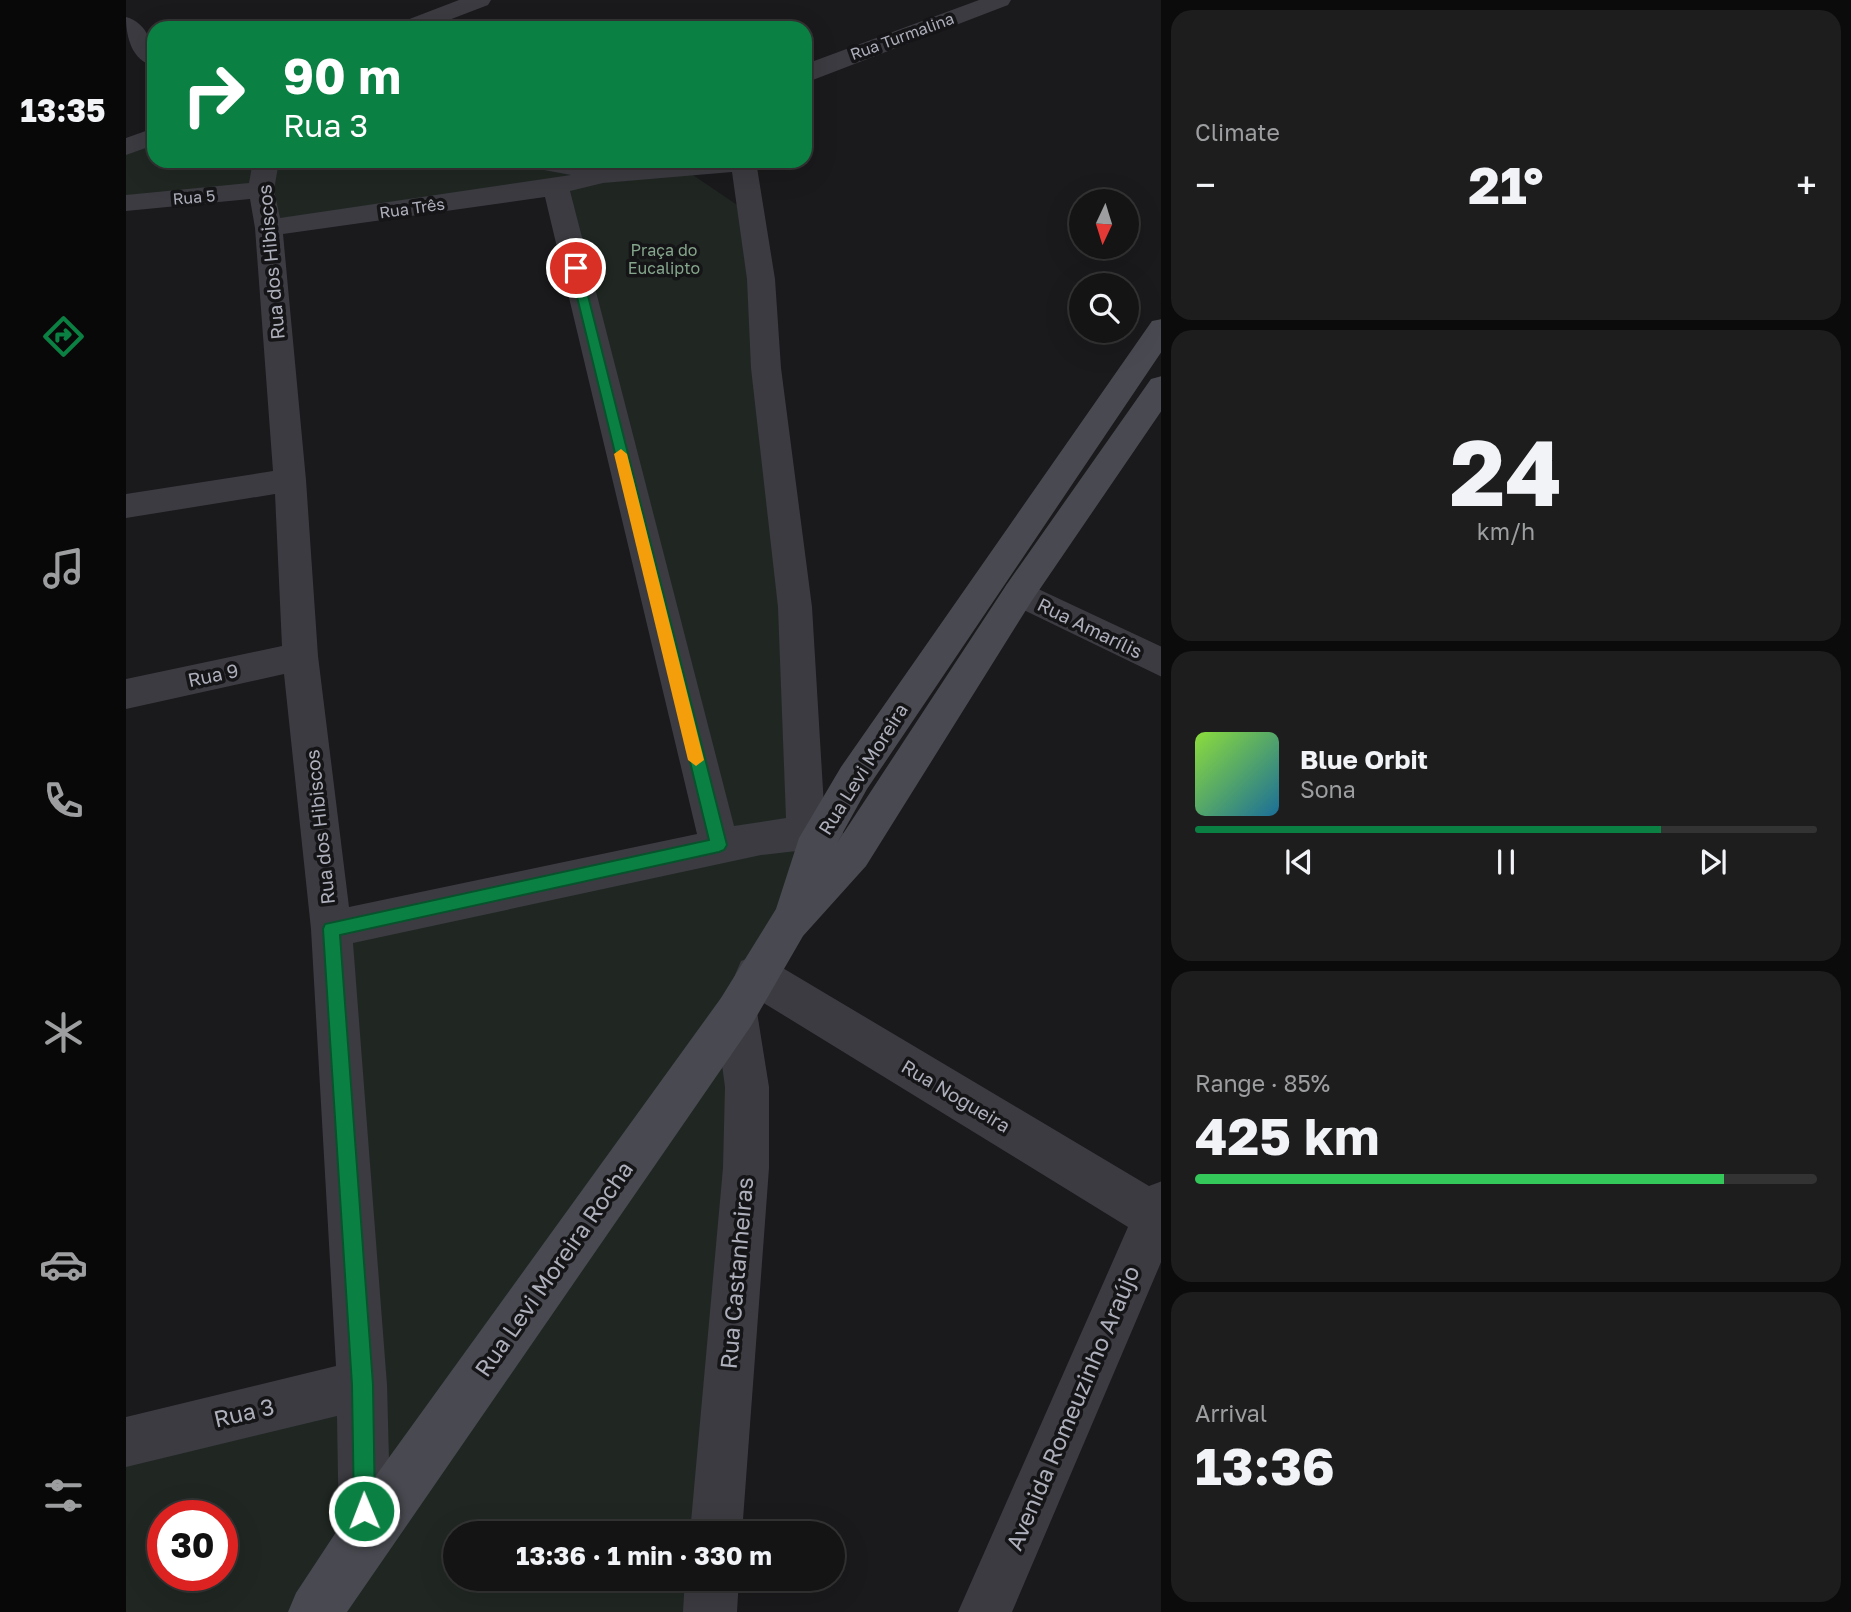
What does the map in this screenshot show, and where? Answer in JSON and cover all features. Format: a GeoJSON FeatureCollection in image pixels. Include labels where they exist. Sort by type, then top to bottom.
{"type":"FeatureCollection","features":[{"type":"Feature","properties":{"kind":"main road","name":"Rua Levi Moreira"},"geometry":{"type":"LineString","coordinates":[[789,923],[854,778],[1161,328]]}},
{"type":"Feature","properties":{"kind":"main road","name":"Rua Levi Moreira"},"geometry":{"type":"LineString","coordinates":[[825,842],[1019,593],[1161,386]]}},
{"type":"Feature","properties":{"kind":"main road","name":"Rua Levi Moreira Rocha"},"geometry":{"type":"LineString","coordinates":[[315,1612],[365,1536],[746,994],[789,923]]}},
{"type":"Feature","properties":{"kind":"street","name":"Rua Turmalina"},"geometry":{"type":"LineString","coordinates":[[812,72],[1000,0]]}},
{"type":"Feature","properties":{"kind":"street"},"geometry":{"type":"LineString","coordinates":[[422,21],[462,3]]}},
{"type":"Feature","properties":{"kind":"street"},"geometry":{"type":"LineString","coordinates":[[126,24],[147,50]]}},
{"type":"Feature","properties":{"kind":"street"},"geometry":{"type":"LineString","coordinates":[[126,147],[147,139]]}},
{"type":"Feature","properties":{"kind":"street"},"geometry":{"type":"LineString","coordinates":[[577,168],[603,175]]}},
{"type":"Feature","properties":{"kind":"street"},"geometry":{"type":"LineString","coordinates":[[679,168],[603,175],[556,187],[719,845]]}},
{"type":"Feature","properties":{"kind":"street"},"geometry":{"type":"LineString","coordinates":[[331,929],[719,845],[825,842],[766,368],[761,279],[746,168]]}},
{"type":"Feature","properties":{"kind":"street","name":"Rua 5"},"geometry":{"type":"LineString","coordinates":[[126,203],[264,176]]}},
{"type":"Feature","properties":{"kind":"street","name":"Rua dos Hibiscos"},"geometry":{"type":"LineString","coordinates":[[264,176],[290,480],[300,656],[331,929],[362,1385],[365,1536]]}},
{"type":"Feature","properties":{"kind":"street","name":"Rua Três"},"geometry":{"type":"LineString","coordinates":[[269,228],[556,187]]}},
{"type":"Feature","properties":{"kind":"street"},"geometry":{"type":"LineString","coordinates":[[126,506],[290,480]]}},
{"type":"Feature","properties":{"kind":"street","name":"Rua Amarílis"},"geometry":{"type":"LineString","coordinates":[[1019,593],[1161,663]]}},
{"type":"Feature","properties":{"kind":"street","name":"Rua 9"},"geometry":{"type":"LineString","coordinates":[[126,694],[300,656]]}},
{"type":"Feature","properties":{"kind":"street","name":"Rua Nogueira"},"geometry":{"type":"LineString","coordinates":[[746,994],[1159,1211]]}},
{"type":"Feature","properties":{"kind":"street","name":"Rua Castanheiras"},"geometry":{"type":"LineString","coordinates":[[717,1521],[746,1168],[746,994]]}},
{"type":"Feature","properties":{"kind":"street","name":"Avenida Romeuzinho Araújo"},"geometry":{"type":"LineString","coordinates":[[985,1612],[1159,1211]]}},
{"type":"Feature","properties":{"kind":"street","name":"Rua 3"},"geometry":{"type":"LineString","coordinates":[[126,1441],[362,1385]]}},
{"type":"Feature","properties":{"kind":"street"},"geometry":{"type":"LineString","coordinates":[[710,1612],[711,1591]]}},
{"type":"Feature","properties":{"kind":"green space"},"geometry":{"type":"Polygon","coordinates":[[[147,144],[147,168],[261,168],[257,188],[126,202],[126,153],[147,144]]]}},
{"type":"Feature","properties":{"kind":"green space"},"geometry":{"type":"Polygon","coordinates":[[[271,168],[551,168],[599,175],[271,221],[271,168]]]}},
{"type":"Feature","properties":{"kind":"green space","name":"Praça do Eucalipto"},"geometry":{"type":"Polygon","coordinates":[[[687,171],[743,209],[806,833],[756,975],[315,1612],[126,1612],[126,1442],[356,1386],[331,929],[719,845],[562,191],[597,178],[687,171]]]}},
{"type":"Feature","properties":{"kind":"green space"},"geometry":{"type":"Polygon","coordinates":[[[736,1012],[714,1521],[443,1521],[443,1591],[711,1591],[710,1612],[322,1612],[736,1012]]]}},
{"type":"Feature","properties":{"kind":"slow traffic"},"geometry":{"type":"LineString","coordinates":[[621,454],[696,760]]}},
{"type":"Feature","properties":{"kind":"route"},"geometry":{"type":"LineString","coordinates":[[364,1511],[362,1385],[331,929],[719,845],[576,268]]}}]}
